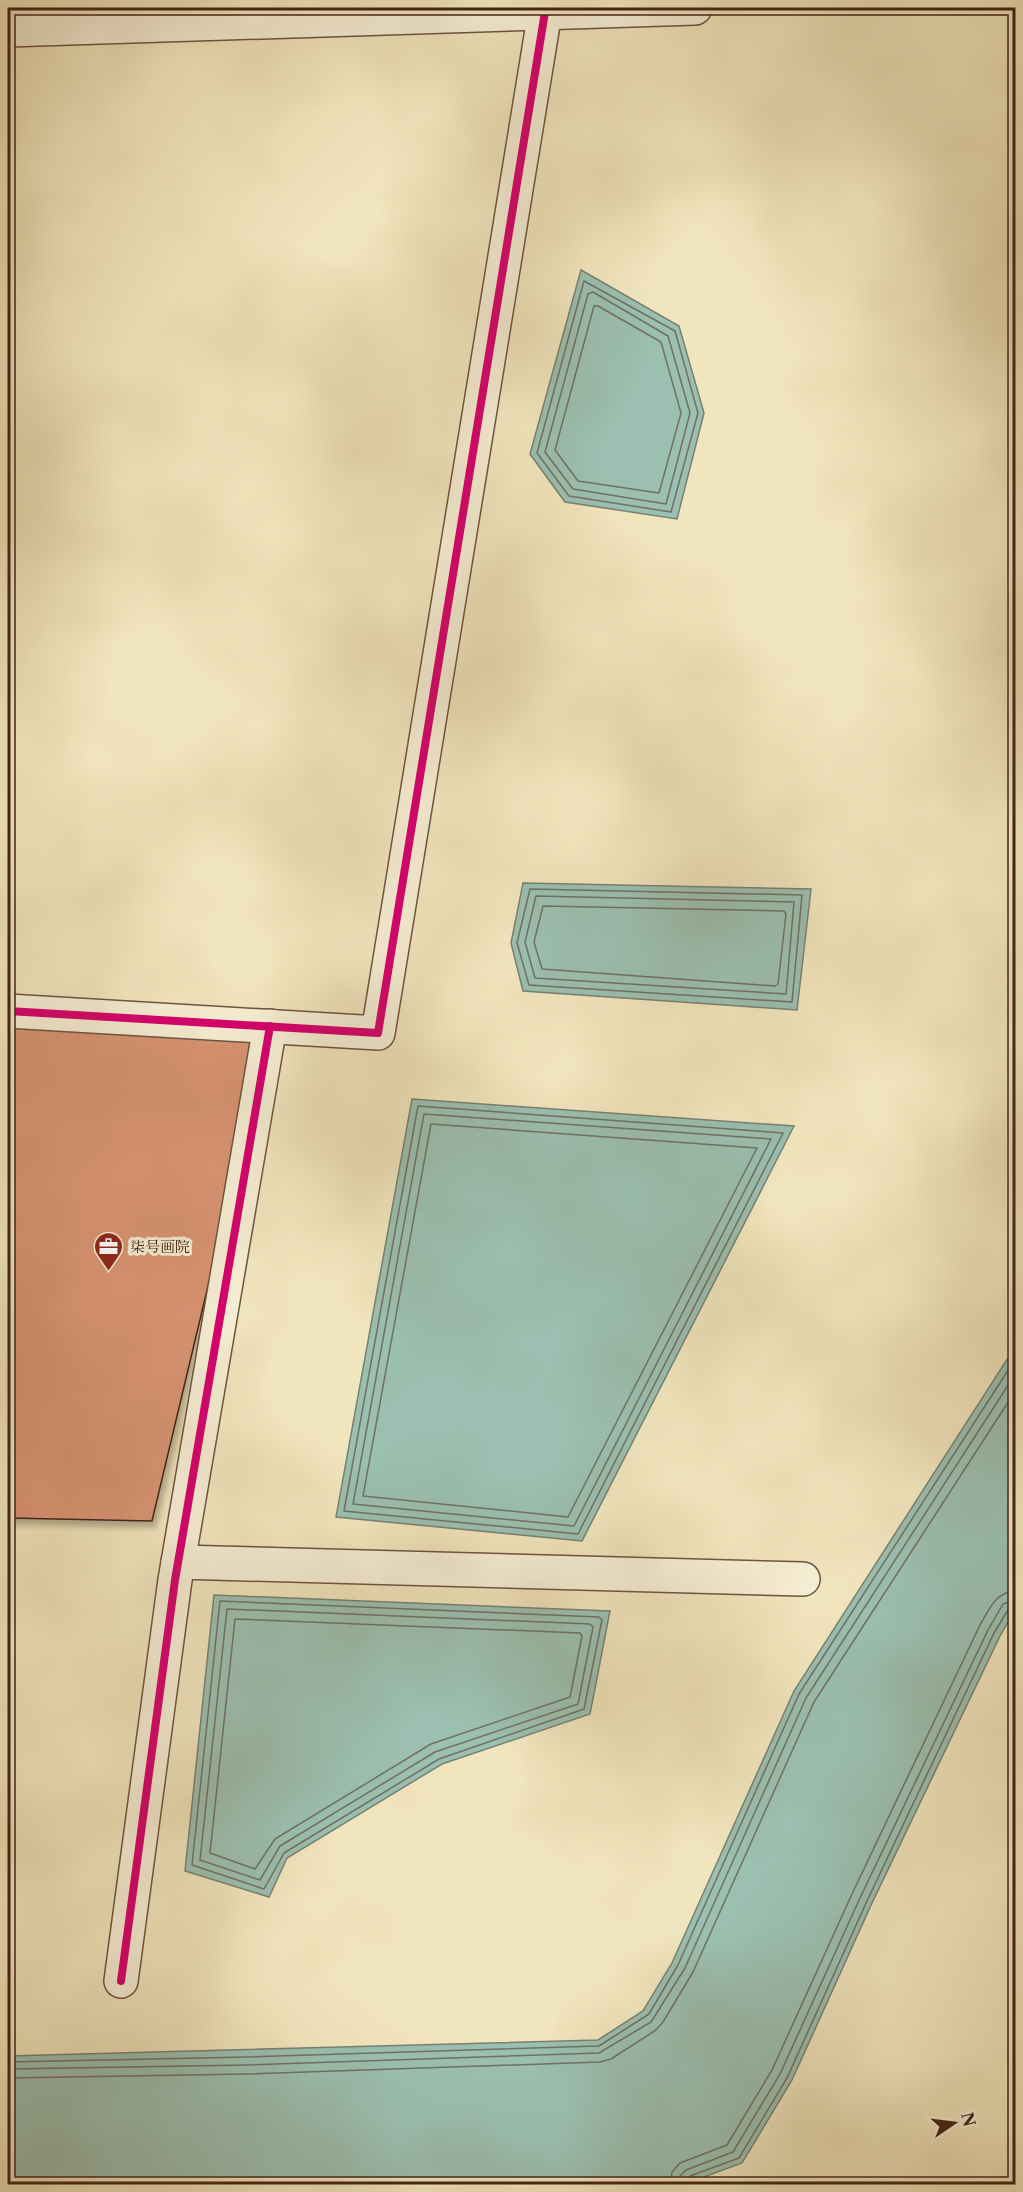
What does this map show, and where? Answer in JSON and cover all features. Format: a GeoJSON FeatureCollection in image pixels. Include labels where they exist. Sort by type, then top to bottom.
{"type":"FeatureCollection","features":[{"type":"Feature","properties":{"kind":"street"},"geometry":{"type":"LineString","coordinates":[[8,30],[329,13],[695,8]]}},
{"type":"Feature","properties":{"kind":"street"},"geometry":{"type":"LineString","coordinates":[[8,1011],[378,1033],[524,11]]}},
{"type":"Feature","properties":{"kind":"street"},"geometry":{"type":"LineString","coordinates":[[121,1981],[178,1562],[270,1026]]}},
{"type":"Feature","properties":{"kind":"street"},"geometry":{"type":"LineString","coordinates":[[178,1562],[802,1579]]}},
{"type":"Feature","properties":{"kind":"water"},"geometry":{"type":"Polygon","coordinates":[[[581,270],[679,326],[704,413],[677,519],[565,502],[530,454],[581,270]]]}},
{"type":"Feature","properties":{"kind":"water"},"geometry":{"type":"Polygon","coordinates":[[[523,883],[811,889],[797,1010],[523,991],[511,943],[523,883]]]}},
{"type":"Feature","properties":{"kind":"water"},"geometry":{"type":"Polygon","coordinates":[[[412,1099],[794,1126],[582,1541],[336,1517],[412,1099]]]}},
{"type":"Feature","properties":{"kind":"water"},"geometry":{"type":"Polygon","coordinates":[[[1015,1347],[1015,1610],[1000,1636],[872,1903],[792,2080],[742,2163],[685,2184],[8,2184],[8,2056],[598,2040],[643,2011],[672,1963],[794,1691],[1015,1347]]]}},
{"type":"Feature","properties":{"kind":"water"},"geometry":{"type":"Polygon","coordinates":[[[214,1595],[610,1611],[590,1714],[442,1764],[287,1858],[269,1897],[185,1871],[214,1595]]]}},
{"type":"Feature","properties":{"kind":"building","name":"柒号画院"},"geometry":{"type":"Polygon","coordinates":[[[8,1016],[270,1026],[152,1521],[8,1518],[8,1016]]]}},
{"type":"Feature","properties":{"kind":"cycle path"},"geometry":{"type":"LineString","coordinates":[[8,1011],[378,1033],[545,12]]}},
{"type":"Feature","properties":{"kind":"cycle path"},"geometry":{"type":"LineString","coordinates":[[121,1981],[175,1580],[270,1026]]}},
{"type":"Feature","properties":{"kind":"place","name":"柒号画院"},"geometry":{"type":"Point","coordinates":[109,1272]}}]}
